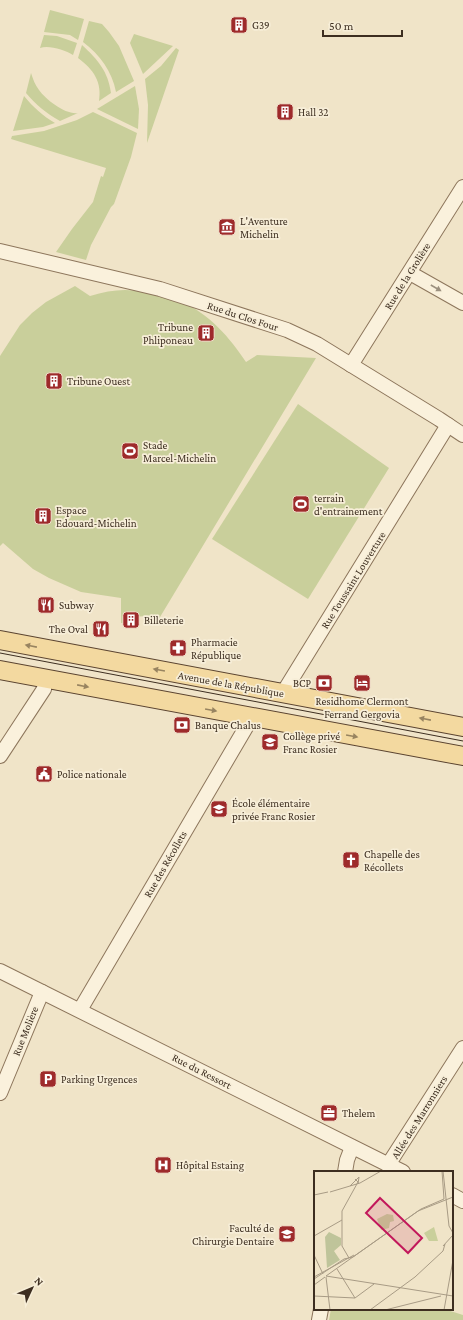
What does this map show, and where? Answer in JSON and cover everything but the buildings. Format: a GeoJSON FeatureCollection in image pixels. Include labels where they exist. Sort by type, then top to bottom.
{"type":"FeatureCollection","features":[{"type":"Feature","properties":{"kind":"main road","name":"Avenue de la République"},"geometry":{"type":"LineString","coordinates":[[0,640],[463,726]]}},
{"type":"Feature","properties":{"kind":"main road"},"geometry":{"type":"LineString","coordinates":[[0,670],[463,756]]}},
{"type":"Feature","properties":{"kind":"street","name":"Rue de la Grolière"},"geometry":{"type":"LineString","coordinates":[[351,365],[463,187]]}},
{"type":"Feature","properties":{"kind":"street","name":"Rue du Clos Four"},"geometry":{"type":"LineString","coordinates":[[0,251],[160,290],[260,321],[302,336],[463,435]]}},
{"type":"Feature","properties":{"kind":"street"},"geometry":{"type":"LineString","coordinates":[[410,273],[463,304]]}},
{"type":"Feature","properties":{"kind":"street","name":"Rue Toussaint Louverture"},"geometry":{"type":"LineString","coordinates":[[283,693],[448,425]]}},
{"type":"Feature","properties":{"kind":"street"},"geometry":{"type":"LineString","coordinates":[[0,756],[44,689],[45,679]]}},
{"type":"Feature","properties":{"kind":"street","name":"Rue des Récollets"},"geometry":{"type":"LineString","coordinates":[[80,1010],[252,717]]}},
{"type":"Feature","properties":{"kind":"street","name":"Rue du Ressort"},"geometry":{"type":"LineString","coordinates":[[0,971],[401,1171]]}},
{"type":"Feature","properties":{"kind":"street","name":"Rue Molière"},"geometry":{"type":"LineString","coordinates":[[0,1093],[42,992]]}},
{"type":"Feature","properties":{"kind":"street","name":"Allée des Marronniers"},"geometry":{"type":"LineString","coordinates":[[388,1165],[463,1048]]}},
{"type":"Feature","properties":{"kind":"street"},"geometry":{"type":"LineString","coordinates":[[345,1171],[347,1160],[352,1147]]}},
{"type":"Feature","properties":{"kind":"street"},"geometry":{"type":"LineString","coordinates":[[319,1320],[321,1310]]}},
{"type":"Feature","properties":{"kind":"green space"},"geometry":{"type":"Polygon","coordinates":[[[50,10],[84,19],[78,40],[70,35],[44,32],[50,10]]]}},
{"type":"Feature","properties":{"kind":"green space"},"geometry":{"type":"Polygon","coordinates":[[[89,21],[102,24],[109,32],[119,46],[134,81],[116,92],[112,77],[108,70],[95,52],[83,42],[89,21]]]}},
{"type":"Feature","properties":{"kind":"green space"},"geometry":{"type":"Polygon","coordinates":[[[134,34],[173,46],[143,74],[130,43],[134,34]]]}},
{"type":"Feature","properties":{"kind":"green space"},"geometry":{"type":"Polygon","coordinates":[[[44,35],[57,36],[77,43],[73,55],[57,48],[40,48],[44,35]]]}},
{"type":"Feature","properties":{"kind":"green space"},"geometry":{"type":"Polygon","coordinates":[[[82,45],[101,66],[110,85],[111,93],[99,101],[100,94],[96,77],[78,58],[82,45]]]}},
{"type":"Feature","properties":{"kind":"green space"},"geometry":{"type":"Polygon","coordinates":[[[176,48],[179,50],[147,143],[148,105],[145,79],[161,66],[176,48]]]}},
{"type":"Feature","properties":{"kind":"green space"},"geometry":{"type":"Polygon","coordinates":[[[31,73],[36,86],[46,98],[68,112],[78,113],[60,121],[50,115],[26,93],[31,73]]]}},
{"type":"Feature","properties":{"kind":"green space"},"geometry":{"type":"Polygon","coordinates":[[[135,86],[139,109],[138,129],[97,109],[135,86]]]}},
{"type":"Feature","properties":{"kind":"green space"},"geometry":{"type":"Polygon","coordinates":[[[24,96],[38,111],[55,123],[43,127],[13,131],[24,96]]]}},
{"type":"Feature","properties":{"kind":"green space"},"geometry":{"type":"Polygon","coordinates":[[[93,112],[137,133],[131,157],[114,204],[91,245],[86,260],[56,252],[93,202],[101,176],[103,177],[106,168],[11,139],[12,136],[44,131],[77,120],[93,112]]]}},
{"type":"Feature","properties":{"kind":"green space","name":"Stade Marcel-Michelin"},"geometry":{"type":"Polygon","coordinates":[[[75,286],[90,296],[117,290],[133,290],[151,293],[181,302],[210,319],[226,335],[246,362],[257,355],[316,358],[157,622],[150,616],[127,617],[126,623],[121,623],[121,598],[81,592],[49,578],[33,569],[3,543],[0,546],[0,356],[20,325],[32,313],[46,302],[75,286]]]}},
{"type":"Feature","properties":{"kind":"green space"},"geometry":{"type":"Polygon","coordinates":[[[298,404],[389,468],[308,599],[212,539],[298,404]]]}},
{"type":"Feature","properties":{"kind":"green space"},"geometry":{"type":"Polygon","coordinates":[[[331,1310],[447,1310],[463,1315],[463,1320],[329,1320],[331,1310]]]}},
{"type":"Feature","properties":{"kind":"tram line"},"geometry":{"type":"LineString","coordinates":[[0,653],[463,741]]}},
{"type":"Feature","properties":{"kind":"place","name":"G39"},"geometry":{"type":"Point","coordinates":[239,25]}},
{"type":"Feature","properties":{"kind":"place","name":"Hall 32"},"geometry":{"type":"Point","coordinates":[285,112]}},
{"type":"Feature","properties":{"kind":"place","name":"L'Aventure Michelin"},"geometry":{"type":"Point","coordinates":[227,227]}},
{"type":"Feature","properties":{"kind":"place","name":"Tribune Phliponeau"},"geometry":{"type":"Point","coordinates":[206,333]}},
{"type":"Feature","properties":{"kind":"place","name":"Tribune Ouest"},"geometry":{"type":"Point","coordinates":[54,381]}},
{"type":"Feature","properties":{"kind":"place","name":"Stade Marcel-Michelin"},"geometry":{"type":"Point","coordinates":[130,451]}},
{"type":"Feature","properties":{"kind":"place","name":"terrain d'entrainement"},"geometry":{"type":"Point","coordinates":[301,504]}},
{"type":"Feature","properties":{"kind":"place","name":"Espace Edouard-Michelin"},"geometry":{"type":"Point","coordinates":[43,516]}},
{"type":"Feature","properties":{"kind":"place","name":"Subway"},"geometry":{"type":"Point","coordinates":[46,605]}},
{"type":"Feature","properties":{"kind":"place","name":"Billeterie"},"geometry":{"type":"Point","coordinates":[131,620]}},
{"type":"Feature","properties":{"kind":"place","name":"The Oval"},"geometry":{"type":"Point","coordinates":[101,629]}},
{"type":"Feature","properties":{"kind":"place","name":"Pharmacie République"},"geometry":{"type":"Point","coordinates":[178,648]}},
{"type":"Feature","properties":{"kind":"place","name":"BCP"},"geometry":{"type":"Point","coordinates":[324,683]}},
{"type":"Feature","properties":{"kind":"place","name":"Residhome Clermont Ferrand Gergovia"},"geometry":{"type":"Point","coordinates":[362,683]}},
{"type":"Feature","properties":{"kind":"place","name":"Banque Chalus"},"geometry":{"type":"Point","coordinates":[182,725]}},
{"type":"Feature","properties":{"kind":"place","name":"Collège privé Franc Rosier"},"geometry":{"type":"Point","coordinates":[270,742]}},
{"type":"Feature","properties":{"kind":"place","name":"Police nationale"},"geometry":{"type":"Point","coordinates":[44,774]}},
{"type":"Feature","properties":{"kind":"place","name":"École élémentaire privée Franc Rosier"},"geometry":{"type":"Point","coordinates":[219,809]}},
{"type":"Feature","properties":{"kind":"place","name":"Chapelle des Récollets"},"geometry":{"type":"Point","coordinates":[351,860]}},
{"type":"Feature","properties":{"kind":"place","name":"Parking Urgences"},"geometry":{"type":"Point","coordinates":[48,1079]}},
{"type":"Feature","properties":{"kind":"place","name":"Thelem"},"geometry":{"type":"Point","coordinates":[329,1113]}},
{"type":"Feature","properties":{"kind":"place","name":"Hôpital Estaing"},"geometry":{"type":"Point","coordinates":[163,1165]}},
{"type":"Feature","properties":{"kind":"place","name":"Faculté de Chirurgie Dentaire"},"geometry":{"type":"Point","coordinates":[287,1234]}}]}
